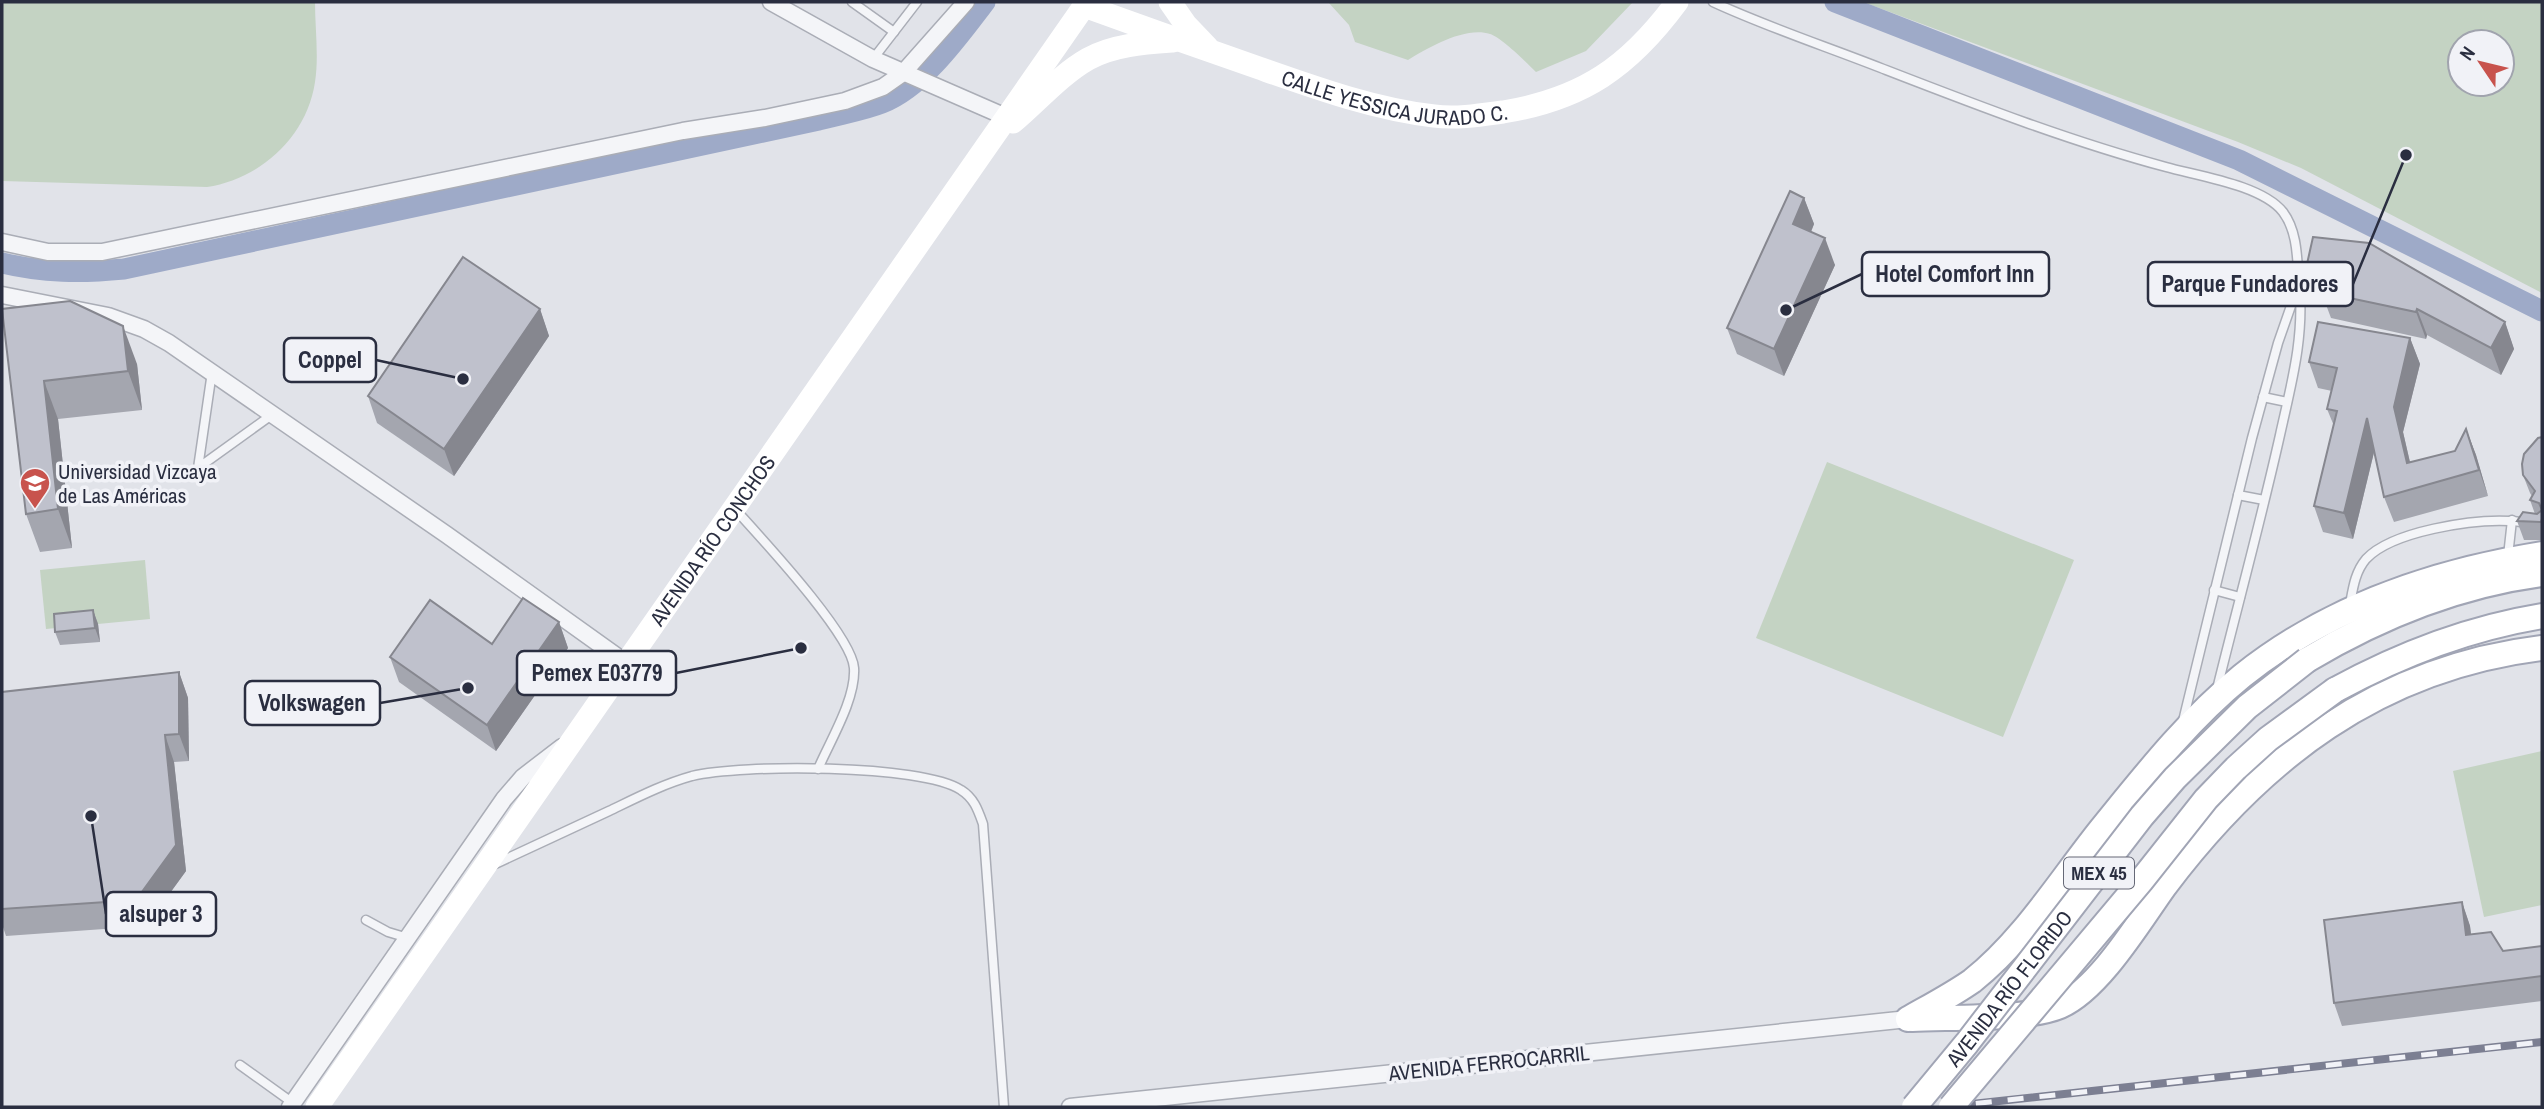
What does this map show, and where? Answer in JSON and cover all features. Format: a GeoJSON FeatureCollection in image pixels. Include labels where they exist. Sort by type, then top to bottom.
{"type":"FeatureCollection","features":[{"type":"Feature","properties":{"kind":"main road"},"geometry":{"type":"LineString","coordinates":[[1170,2],[1186,25],[1211,51]]}},
{"type":"Feature","properties":{"kind":"main road","name":"CALLE YESSICA JURADO C."},"geometry":{"type":"LineString","coordinates":[[1085,4],[1323,91],[1393,110],[1437,117],[1482,115],[1560,99],[1593,83],[1628,58],[1655,31],[1676,2]]}},
{"type":"Feature","properties":{"kind":"main road","name":"AVENIDA RÍO CONCHOS"},"geometry":{"type":"LineString","coordinates":[[317,1107],[1085,4]]}},
{"type":"Feature","properties":{"kind":"main road"},"geometry":{"type":"LineString","coordinates":[[989,142],[1089,58],[1126,46],[1180,40]]}},
{"type":"Feature","properties":{"kind":"main road"},"geometry":{"type":"LineString","coordinates":[[1908,1019],[1970,982],[1994,961],[2180,734],[2274,652],[2316,626],[2440,576],[2508,559],[2542,554]]}},
{"type":"Feature","properties":{"kind":"main road","name":"AVENIDA RÍO FLORIDO"},"geometry":{"type":"LineString","coordinates":[[1914,1107],[1976,1032],[2142,816],[2175,778],[2247,707],[2307,660],[2348,636],[2404,611],[2468,590],[2542,574]]}},
{"type":"Feature","properties":{"kind":"main road","name":"AVENIDA RÍO FLORIDO"},"geometry":{"type":"LineString","coordinates":[[1951,1107],[2133,891],[2206,799],[2268,739],[2335,690],[2381,665],[2430,646],[2542,616]]}},
{"type":"Feature","properties":{"kind":"main road"},"geometry":{"type":"LineString","coordinates":[[1908,1019],[2010,1015],[2052,1008],[2072,999],[2088,986],[2105,966],[2184,861],[2219,820],[2260,779],[2304,743],[2349,712],[2400,687],[2462,663],[2539,651]]}},
{"type":"Feature","properties":{"kind":"main road"},"geometry":{"type":"LineString","coordinates":[[2025,926],[2028,956],[2036,971],[2045,976],[2068,977],[2105,966]]}},
{"type":"Feature","properties":{"kind":"street"},"geometry":{"type":"LineString","coordinates":[[771,2],[873,59],[1006,117]]}},
{"type":"Feature","properties":{"kind":"street"},"geometry":{"type":"LineString","coordinates":[[2,242],[48,251],[102,252],[683,131],[765,118],[845,101],[883,87],[904,73],[966,2]]}},
{"type":"Feature","properties":{"kind":"street"},"geometry":{"type":"LineString","coordinates":[[2,295],[108,316],[144,330],[273,414],[626,663]]}},
{"type":"Feature","properties":{"kind":"street"},"geometry":{"type":"LineString","coordinates":[[292,1105],[504,799],[523,777],[573,740]]}},
{"type":"Feature","properties":{"kind":"street","name":"AVENIDA FERROCARRIL"},"geometry":{"type":"LineString","coordinates":[[1070,1107],[1908,1019]]}},
{"type":"Feature","properties":{"kind":"lane"},"geometry":{"type":"LineString","coordinates":[[852,2],[894,33]]}},
{"type":"Feature","properties":{"kind":"lane"},"geometry":{"type":"LineString","coordinates":[[873,59],[916,2]]}},
{"type":"Feature","properties":{"kind":"lane"},"geometry":{"type":"LineString","coordinates":[[1713,2],[2053,132],[2242,187],[2266,198],[2283,212],[2294,236],[2300,283],[2302,313],[2299,350],[2214,702]]}},
{"type":"Feature","properties":{"kind":"lane"},"geometry":{"type":"LineString","coordinates":[[2180,734],[2263,397],[2278,343],[2300,283]]}},
{"type":"Feature","properties":{"kind":"lane"},"geometry":{"type":"LineString","coordinates":[[212,372],[198,468],[273,414]]}},
{"type":"Feature","properties":{"kind":"lane"},"geometry":{"type":"LineString","coordinates":[[2263,397],[2287,402]]}},
{"type":"Feature","properties":{"kind":"lane"},"geometry":{"type":"LineString","coordinates":[[2238,495],[2264,500]]}},
{"type":"Feature","properties":{"kind":"lane"},"geometry":{"type":"LineString","coordinates":[[734,508],[820,609],[852,657],[854,668],[849,699],[818,769]]}},
{"type":"Feature","properties":{"kind":"lane"},"geometry":{"type":"LineString","coordinates":[[2508,559],[2512,520]]}},
{"type":"Feature","properties":{"kind":"lane"},"geometry":{"type":"LineString","coordinates":[[2349,611],[2355,578],[2367,558],[2375,551],[2409,535],[2462,523],[2512,520],[2542,526]]}},
{"type":"Feature","properties":{"kind":"lane"},"geometry":{"type":"LineString","coordinates":[[2214,590],[2240,597]]}},
{"type":"Feature","properties":{"kind":"lane"},"geometry":{"type":"LineString","coordinates":[[482,870],[654,789],[692,776],[745,769],[818,769],[866,771],[945,782],[961,790],[974,802],[983,824],[1004,1107]]}},
{"type":"Feature","properties":{"kind":"lane"},"geometry":{"type":"LineString","coordinates":[[366,920],[379,928],[408,937]]}},
{"type":"Feature","properties":{"kind":"lane"},"geometry":{"type":"LineString","coordinates":[[240,1065],[292,1105]]}},
{"type":"Feature","properties":{"kind":"green space"},"geometry":{"type":"Polygon","coordinates":[[[2,2],[315,2],[317,63],[310,102],[302,120],[278,152],[245,175],[227,182],[207,187],[2,181],[2,2]]]}},
{"type":"Feature","properties":{"kind":"green space"},"geometry":{"type":"Polygon","coordinates":[[[1328,2],[1633,2],[1586,51],[1536,72],[1501,40],[1480,32],[1447,40],[1408,60],[1355,42],[1349,25],[1328,2]]]}},
{"type":"Feature","properties":{"kind":"green space"},"geometry":{"type":"Polygon","coordinates":[[[1863,2],[2542,2],[2542,293],[2301,168],[1863,2]]]}},
{"type":"Feature","properties":{"kind":"green space"},"geometry":{"type":"Polygon","coordinates":[[[1827,462],[2074,560],[2003,737],[1756,638],[1827,462]]]}},
{"type":"Feature","properties":{"kind":"green space"},"geometry":{"type":"Polygon","coordinates":[[[145,560],[150,619],[46,629],[40,570],[145,560]]]}},
{"type":"Feature","properties":{"kind":"green space"},"geometry":{"type":"Polygon","coordinates":[[[2542,751],[2542,905],[2484,917],[2453,771],[2542,751]]]}},
{"type":"Feature","properties":{"kind":"building"},"geometry":{"type":"Polygon","coordinates":[[[1790,191],[1804,198],[1793,224],[1825,238],[1774,349],[1727,328],[1790,191]]]}},
{"type":"Feature","properties":{"kind":"building"},"geometry":{"type":"Polygon","coordinates":[[[2313,237],[2369,243],[2505,322],[2491,348],[2417,309],[2416,312],[2321,292],[2322,276],[2305,273],[2313,237]]]}},
{"type":"Feature","properties":{"kind":"building"},"geometry":{"type":"Polygon","coordinates":[[[463,257],[540,309],[444,449],[368,396],[463,257]]]}},
{"type":"Feature","properties":{"kind":"building"},"geometry":{"type":"Polygon","coordinates":[[[70,301],[123,326],[128,371],[44,381],[58,509],[26,514],[2,309],[70,301]]]}},
{"type":"Feature","properties":{"kind":"building"},"geometry":{"type":"Polygon","coordinates":[[[2318,322],[2410,338],[2394,407],[2407,463],[2455,451],[2466,429],[2479,470],[2384,497],[2367,418],[2344,513],[2314,506],[2337,411],[2327,409],[2337,368],[2309,362],[2318,322]]]}},
{"type":"Feature","properties":{"kind":"building"},"geometry":{"type":"Polygon","coordinates":[[[2542,437],[2542,510],[2539,503],[2530,500],[2535,491],[2523,475],[2522,464],[2524,454],[2542,437]]]}},
{"type":"Feature","properties":{"kind":"building"},"geometry":{"type":"Polygon","coordinates":[[[2542,510],[2541,522],[2517,521],[2523,512],[2537,514],[2542,510]]]}},
{"type":"Feature","properties":{"kind":"building"},"geometry":{"type":"Polygon","coordinates":[[[523,598],[559,622],[487,725],[390,657],[430,600],[492,644],[523,598]]]}},
{"type":"Feature","properties":{"kind":"building"},"geometry":{"type":"Polygon","coordinates":[[[93,610],[95,628],[55,632],[54,614],[93,610]]]}},
{"type":"Feature","properties":{"kind":"building"},"geometry":{"type":"Polygon","coordinates":[[[179,672],[179,734],[165,735],[176,845],[136,900],[2,909],[2,692],[179,672]]]}},
{"type":"Feature","properties":{"kind":"building"},"geometry":{"type":"Polygon","coordinates":[[[2462,902],[2466,935],[2491,932],[2503,951],[2542,946],[2542,976],[2334,1003],[2324,920],[2462,902]]]}},
{"type":"Feature","properties":{"kind":"waterway"},"geometry":{"type":"LineString","coordinates":[[2,263],[63,271],[124,269],[859,110],[882,103],[912,85],[939,59],[985,2]]}},
{"type":"Feature","properties":{"kind":"waterway"},"geometry":{"type":"LineString","coordinates":[[1835,2],[2239,160],[2542,311]]}},
{"type":"Feature","properties":{"kind":"railway"},"geometry":{"type":"LineString","coordinates":[[1944,1107],[2542,1042]]}},
{"type":"Feature","properties":{"kind":"place","name":"Parque Fundadores"},"geometry":{"type":"Point","coordinates":[2406,155]}},
{"type":"Feature","properties":{"kind":"place","name":"Hotel Comfort Inn"},"geometry":{"type":"Point","coordinates":[1786,310]}},
{"type":"Feature","properties":{"kind":"place","name":"Coppel"},"geometry":{"type":"Point","coordinates":[463,379]}},
{"type":"Feature","properties":{"kind":"place","name":"Universidad Vizcaya de Las Américas"},"geometry":{"type":"Point","coordinates":[35,510]}},
{"type":"Feature","properties":{"kind":"place","name":"Pemex E03779"},"geometry":{"type":"Point","coordinates":[801,648]}},
{"type":"Feature","properties":{"kind":"place","name":"Volkswagen"},"geometry":{"type":"Point","coordinates":[468,688]}},
{"type":"Feature","properties":{"kind":"place","name":"alsuper 3"},"geometry":{"type":"Point","coordinates":[91,816]}}]}
